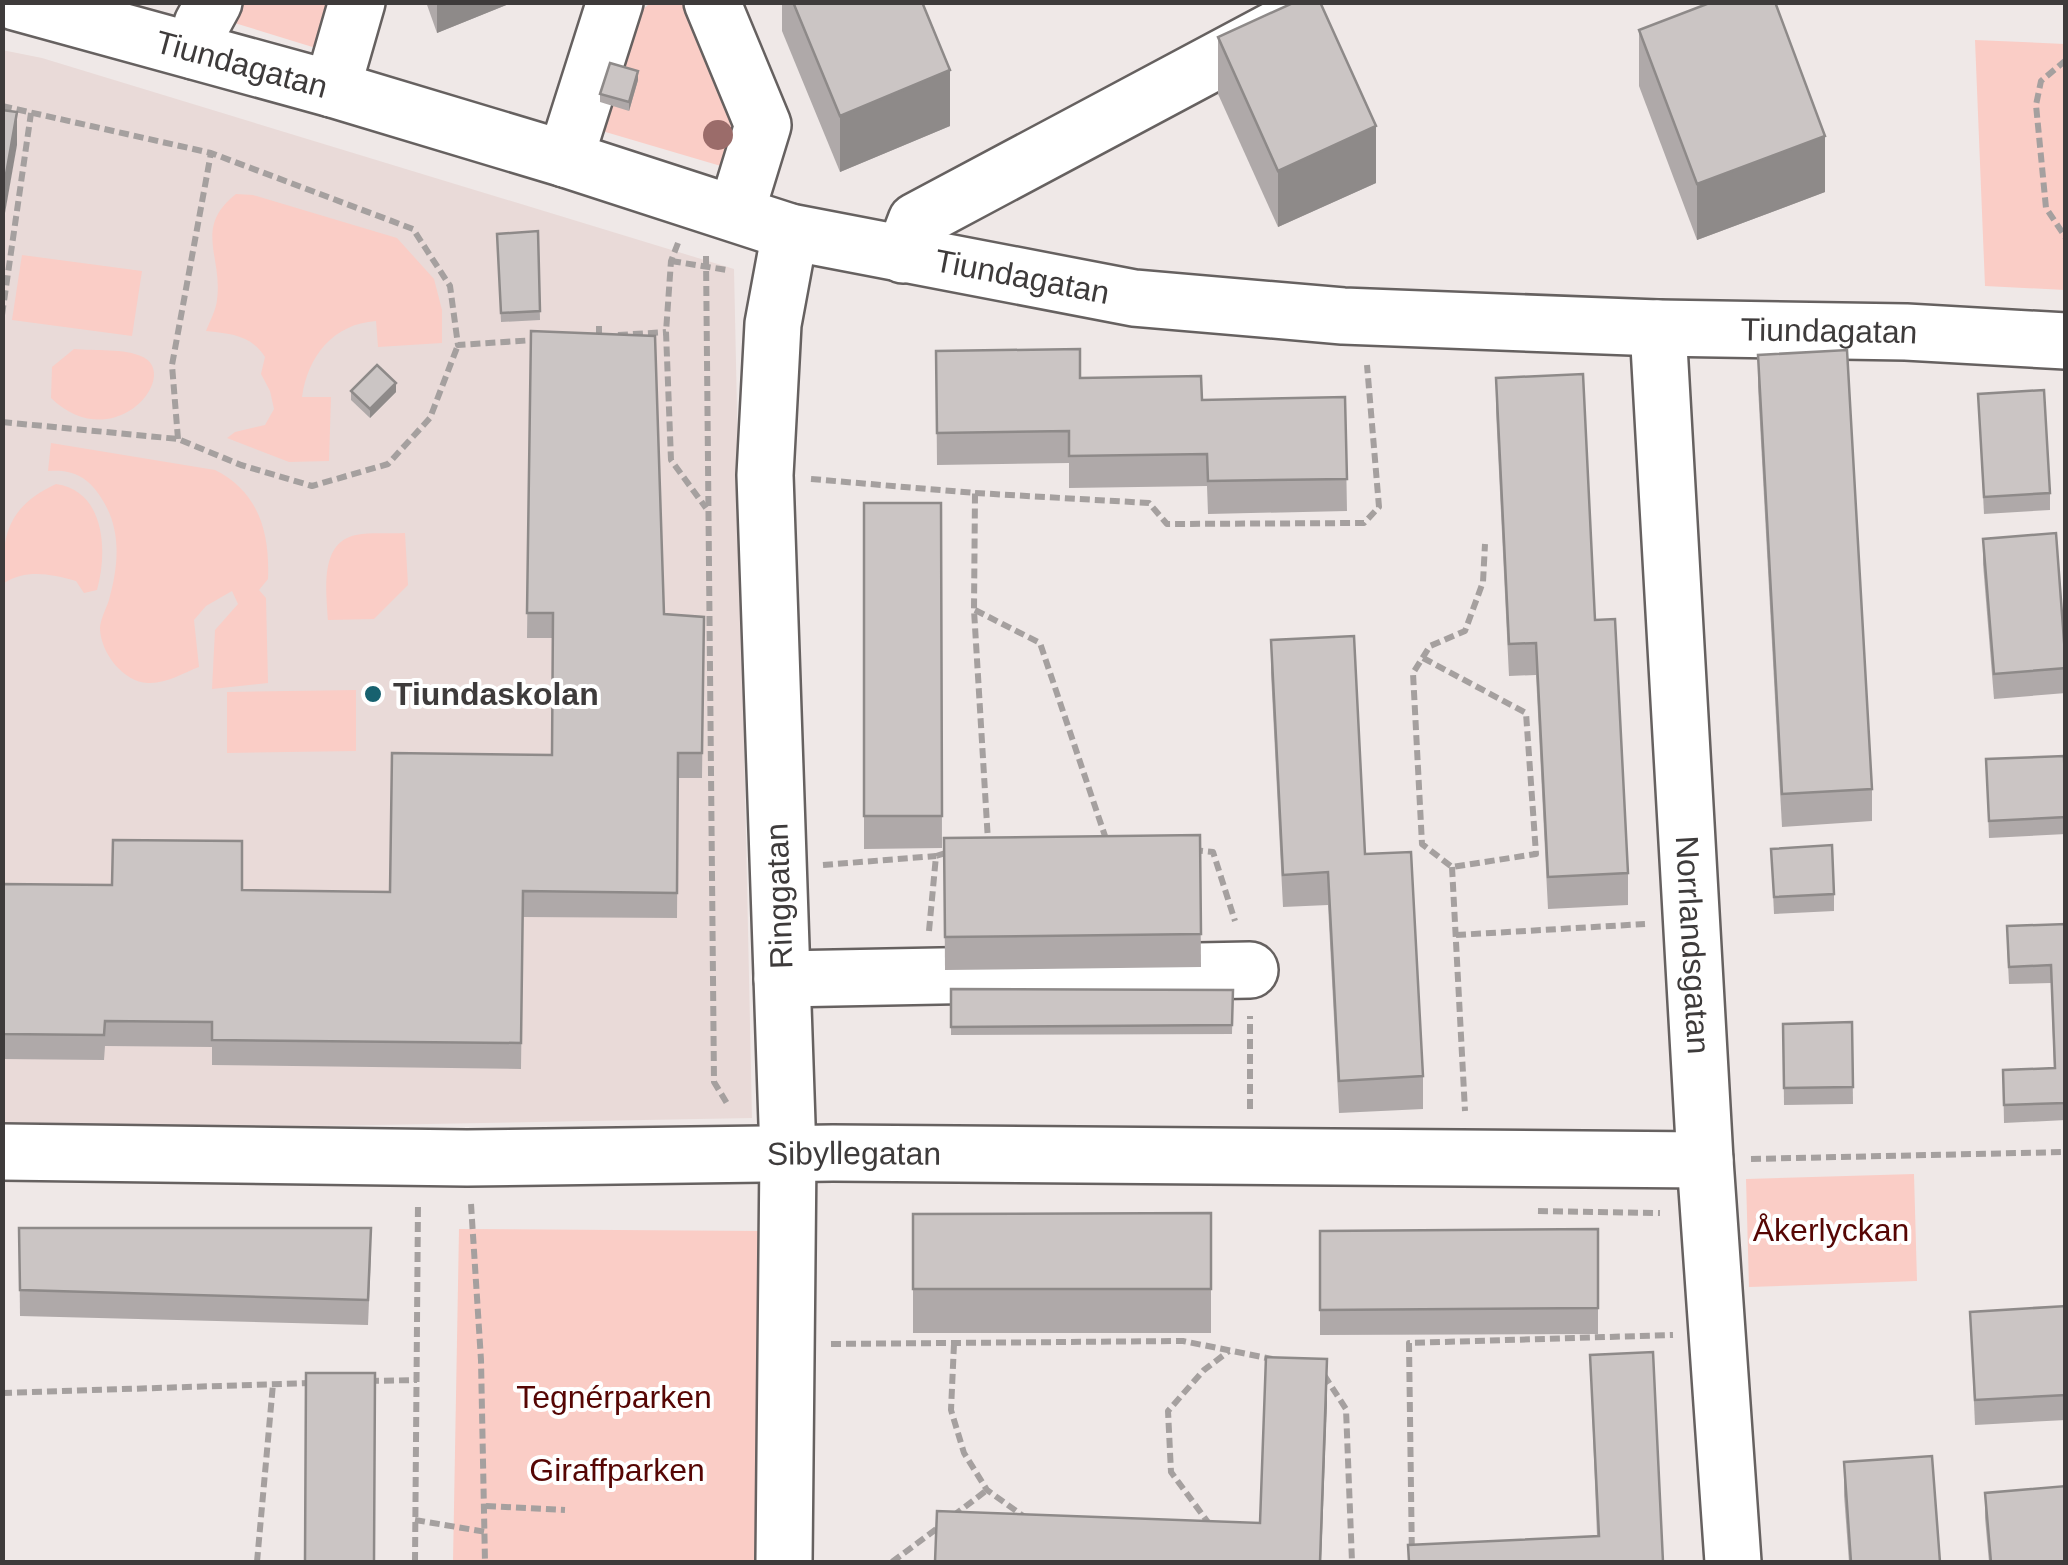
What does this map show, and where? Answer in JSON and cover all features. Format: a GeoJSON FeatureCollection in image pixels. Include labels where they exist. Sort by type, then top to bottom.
{"type":"FeatureCollection","features":[{"type":"Feature","properties":{"kind":"street"},"geometry":{"type":"LineString","coordinates":[[332,88],[357,2]]}},
{"type":"Feature","properties":{"kind":"street"},"geometry":{"type":"LineString","coordinates":[[565,158],[615,2]]}},
{"type":"Feature","properties":{"kind":"street"},"geometry":{"type":"LineString","coordinates":[[712,2],[763,125],[721,232]]}},
{"type":"Feature","properties":{"kind":"street","name":"Tiundagatan"},"geometry":{"type":"LineString","coordinates":[[28,4],[204,27],[332,88],[565,158],[721,232],[790,232],[1134,298],[1343,316],[2066,340]]}},
{"type":"Feature","properties":{"kind":"street"},"geometry":{"type":"LineString","coordinates":[[902,255],[916,220],[1276,29]]}},
{"type":"Feature","properties":{"kind":"street","name":"Ringgatan"},"geometry":{"type":"LineString","coordinates":[[784,1562],[773,1154],[782,979],[765,475],[773,324],[790,232]]}},
{"type":"Feature","properties":{"kind":"street","name":"Norrlandsgatan"},"geometry":{"type":"LineString","coordinates":[[1658,328],[1705,1160],[1733,1562]]}},
{"type":"Feature","properties":{"kind":"street"},"geometry":{"type":"LineString","coordinates":[[782,979],[1250,970]]}},
{"type":"Feature","properties":{"kind":"street","name":"Sibyllegatan"},"geometry":{"type":"LineString","coordinates":[[2,1152],[467,1158],[773,1154],[1705,1160]]}},
{"type":"Feature","properties":{"kind":"path"},"geometry":{"type":"LineString","coordinates":[[2066,60],[2041,81],[2036,106],[2046,208],[2066,238]]}},
{"type":"Feature","properties":{"kind":"path"},"geometry":{"type":"LineString","coordinates":[[2,106],[211,152],[412,228],[450,286],[458,345],[430,418],[388,464],[312,486],[241,465],[178,439],[2,422]]}},
{"type":"Feature","properties":{"kind":"path"},"geometry":{"type":"LineString","coordinates":[[2,315],[31,113]]}},
{"type":"Feature","properties":{"kind":"path"},"geometry":{"type":"LineString","coordinates":[[178,439],[172,366],[211,152]]}},
{"type":"Feature","properties":{"kind":"path"},"geometry":{"type":"LineString","coordinates":[[682,232],[671,261],[666,332],[672,460],[707,509]]}},
{"type":"Feature","properties":{"kind":"path"},"geometry":{"type":"LineString","coordinates":[[721,232],[706,266],[714,1082],[773,1154]]}},
{"type":"Feature","properties":{"kind":"path"},"geometry":{"type":"LineString","coordinates":[[671,261],[728,270]]}},
{"type":"Feature","properties":{"kind":"path"},"geometry":{"type":"LineString","coordinates":[[656,298],[668,297]]}},
{"type":"Feature","properties":{"kind":"path"},"geometry":{"type":"LineString","coordinates":[[599,325],[599,336]]}},
{"type":"Feature","properties":{"kind":"path"},"geometry":{"type":"LineString","coordinates":[[581,337],[666,332]]}},
{"type":"Feature","properties":{"kind":"path"},"geometry":{"type":"LineString","coordinates":[[458,345],[546,340]]}},
{"type":"Feature","properties":{"kind":"path"},"geometry":{"type":"LineString","coordinates":[[765,475],[1149,503],[1167,524],[1364,523],[1379,508],[1366,349]]}},
{"type":"Feature","properties":{"kind":"path"},"geometry":{"type":"LineString","coordinates":[[975,493],[974,610],[988,842]]}},
{"type":"Feature","properties":{"kind":"path"},"geometry":{"type":"LineString","coordinates":[[1423,658],[1526,714],[1536,854],[1452,867],[1422,844],[1414,673],[1430,646],[1465,631],[1483,582],[1486,544]]}},
{"type":"Feature","properties":{"kind":"path"},"geometry":{"type":"LineString","coordinates":[[974,610],[1040,642],[1107,843]]}},
{"type":"Feature","properties":{"kind":"path"},"geometry":{"type":"LineString","coordinates":[[970,846],[1008,842]]}},
{"type":"Feature","properties":{"kind":"path"},"geometry":{"type":"LineString","coordinates":[[1087,842],[1125,844]]}},
{"type":"Feature","properties":{"kind":"path"},"geometry":{"type":"LineString","coordinates":[[1178,849],[1213,852],[1250,970],[1249,1156]]}},
{"type":"Feature","properties":{"kind":"path"},"geometry":{"type":"LineString","coordinates":[[778,868],[936,856],[953,851]]}},
{"type":"Feature","properties":{"kind":"path"},"geometry":{"type":"LineString","coordinates":[[926,976],[936,856]]}},
{"type":"Feature","properties":{"kind":"path"},"geometry":{"type":"LineString","coordinates":[[1452,867],[1467,1158]]}},
{"type":"Feature","properties":{"kind":"path"},"geometry":{"type":"LineString","coordinates":[[1456,935],[1664,923]]}},
{"type":"Feature","properties":{"kind":"path"},"geometry":{"type":"LineString","coordinates":[[1705,1160],[2066,1152]]}},
{"type":"Feature","properties":{"kind":"path"},"geometry":{"type":"LineString","coordinates":[[415,1562],[418,1201],[436,1201]]}},
{"type":"Feature","properties":{"kind":"path"},"geometry":{"type":"LineString","coordinates":[[453,1201],[490,1201]]}},
{"type":"Feature","properties":{"kind":"path"},"geometry":{"type":"LineString","coordinates":[[470,1201],[481,1360],[486,1562]]}},
{"type":"Feature","properties":{"kind":"path"},"geometry":{"type":"LineString","coordinates":[[1531,1211],[1670,1213]]}},
{"type":"Feature","properties":{"kind":"path"},"geometry":{"type":"LineString","coordinates":[[1412,1562],[1409,1342],[1691,1335]]}},
{"type":"Feature","properties":{"kind":"path"},"geometry":{"type":"LineString","coordinates":[[828,1344],[1183,1341],[1276,1360]]}},
{"type":"Feature","properties":{"kind":"path"},"geometry":{"type":"LineString","coordinates":[[954,1344],[950,1410],[964,1453],[987,1490],[1030,1521]]}},
{"type":"Feature","properties":{"kind":"path"},"geometry":{"type":"LineString","coordinates":[[1198,1527],[1212,1529],[1171,1472],[1168,1411],[1204,1370],[1230,1351]]}},
{"type":"Feature","properties":{"kind":"path"},"geometry":{"type":"LineString","coordinates":[[1319,1367],[1346,1409],[1352,1562]]}},
{"type":"Feature","properties":{"kind":"path"},"geometry":{"type":"LineString","coordinates":[[363,1382],[416,1380]]}},
{"type":"Feature","properties":{"kind":"path"},"geometry":{"type":"LineString","coordinates":[[2,1392],[327,1383]]}},
{"type":"Feature","properties":{"kind":"path"},"geometry":{"type":"LineString","coordinates":[[257,1562],[273,1384]]}},
{"type":"Feature","properties":{"kind":"path"},"geometry":{"type":"LineString","coordinates":[[892,1562],[987,1490]]}},
{"type":"Feature","properties":{"kind":"path"},"geometry":{"type":"LineString","coordinates":[[486,1506],[565,1510]]}},
{"type":"Feature","properties":{"kind":"path"},"geometry":{"type":"LineString","coordinates":[[415,1520],[486,1532]]}},
{"type":"Feature","properties":{"kind":"shaded area","name":"Tiundaskolan"},"geometry":{"type":"Polygon","coordinates":[[[2,50],[42,58],[734,269],[752,1118],[3,1132],[2,50]]]}},
{"type":"Feature","properties":{"kind":"green space"},"geometry":{"type":"Polygon","coordinates":[[[235,2],[335,3],[319,49],[228,21],[235,2]]]}},
{"type":"Feature","properties":{"kind":"green space"},"geometry":{"type":"Polygon","coordinates":[[[650,3],[691,3],[747,134],[731,169],[592,128],[625,26],[650,3]]]}},
{"type":"Feature","properties":{"kind":"green space"},"geometry":{"type":"Polygon","coordinates":[[[1975,40],[2065,44],[2065,290],[1985,286],[1975,40]]]}},
{"type":"Feature","properties":{"kind":"green space"},"geometry":{"type":"Polygon","coordinates":[[[236,194],[253,195],[397,238],[434,279],[442,310],[442,343],[378,347],[376,321],[361,323],[335,336],[310,368],[302,397],[331,397],[329,461],[289,462],[227,438],[235,432],[265,425],[274,409],[261,374],[265,357],[260,350],[240,337],[206,331],[217,300],[213,231],[223,207],[236,194]]]}},
{"type":"Feature","properties":{"kind":"green space"},"geometry":{"type":"Polygon","coordinates":[[[22,255],[142,271],[132,336],[12,320],[22,255]]]}},
{"type":"Feature","properties":{"kind":"green space"},"geometry":{"type":"Polygon","coordinates":[[[74,349],[136,354],[153,367],[154,380],[135,407],[118,416],[97,420],[75,414],[51,398],[52,367],[74,349]]]}},
{"type":"Feature","properties":{"kind":"green space"},"geometry":{"type":"Polygon","coordinates":[[[51,443],[215,470],[242,490],[259,516],[267,546],[268,579],[259,590],[266,598],[268,683],[212,689],[215,630],[238,604],[232,591],[206,606],[194,620],[199,667],[168,680],[148,683],[130,678],[115,665],[104,647],[100,629],[115,573],[112,521],[90,483],[64,471],[48,471],[51,443]]]}},
{"type":"Feature","properties":{"kind":"green space"},"geometry":{"type":"Polygon","coordinates":[[[56,484],[85,498],[99,525],[102,558],[97,590],[84,593],[76,581],[48,575],[30,574],[3,581],[7,535],[18,512],[56,484]]]}},
{"type":"Feature","properties":{"kind":"green space"},"geometry":{"type":"Polygon","coordinates":[[[405,533],[408,585],[374,619],[328,620],[327,570],[335,548],[356,535],[405,533]]]}},
{"type":"Feature","properties":{"kind":"green space"},"geometry":{"type":"Polygon","coordinates":[[[356,690],[356,751],[227,753],[227,692],[356,690]]]}},
{"type":"Feature","properties":{"kind":"green space","name":"Åkerlyckan"},"geometry":{"type":"Polygon","coordinates":[[[1914,1174],[1917,1281],[1749,1287],[1746,1179],[1914,1174]]]}},
{"type":"Feature","properties":{"kind":"green space","name":"Tegnérparken"},"geometry":{"type":"Polygon","coordinates":[[[459,1229],[775,1231],[768,1562],[453,1562],[459,1229]]]}},
{"type":"Feature","properties":{"kind":"building"},"geometry":{"type":"Polygon","coordinates":[[[793,2],[922,2],[950,70],[840,116],[793,2]]]}},
{"type":"Feature","properties":{"kind":"building"},"geometry":{"type":"Polygon","coordinates":[[[1295,2],[1320,2],[1376,126],[1278,171],[1218,37],[1295,2]]]}},
{"type":"Feature","properties":{"kind":"building"},"geometry":{"type":"Polygon","coordinates":[[[1712,2],[1775,2],[1825,136],[1697,184],[1639,30],[1712,2]]]}},
{"type":"Feature","properties":{"kind":"building"},"geometry":{"type":"Polygon","coordinates":[[[610,63],[638,71],[629,102],[600,94],[610,63]]]}},
{"type":"Feature","properties":{"kind":"building"},"geometry":{"type":"Polygon","coordinates":[[[2,110],[17,112],[2,197],[2,110]]]}},
{"type":"Feature","properties":{"kind":"building"},"geometry":{"type":"Polygon","coordinates":[[[538,231],[540,311],[501,313],[497,234],[538,231]]]}},
{"type":"Feature","properties":{"kind":"building","name":"Tiundaskolan"},"geometry":{"type":"Polygon","coordinates":[[[531,331],[655,336],[664,614],[704,617],[702,753],[678,753],[677,893],[523,891],[521,1043],[212,1040],[212,1022],[105,1021],[104,1035],[2,1034],[2,884],[112,885],[113,840],[242,841],[242,890],[390,892],[392,753],[552,755],[553,613],[527,613],[531,331]]]}},
{"type":"Feature","properties":{"kind":"building"},"geometry":{"type":"Polygon","coordinates":[[[1080,349],[1080,378],[1201,376],[1202,400],[1345,397],[1347,479],[1208,481],[1207,454],[1069,456],[1069,431],[937,433],[936,351],[1080,349]]]}},
{"type":"Feature","properties":{"kind":"building"},"geometry":{"type":"Polygon","coordinates":[[[1847,350],[1872,789],[1782,794],[1758,355],[1847,350]]]}},
{"type":"Feature","properties":{"kind":"building"},"geometry":{"type":"Polygon","coordinates":[[[377,365],[396,383],[370,409],[351,391],[377,365]]]}},
{"type":"Feature","properties":{"kind":"building"},"geometry":{"type":"Polygon","coordinates":[[[1583,374],[1595,620],[1615,619],[1628,873],[1548,877],[1536,643],[1509,644],[1496,378],[1583,374]]]}},
{"type":"Feature","properties":{"kind":"building"},"geometry":{"type":"Polygon","coordinates":[[[2044,390],[2050,493],[1984,497],[1978,394],[2044,390]]]}},
{"type":"Feature","properties":{"kind":"building"},"geometry":{"type":"Polygon","coordinates":[[[864,503],[941,503],[942,816],[864,816],[864,503]]]}},
{"type":"Feature","properties":{"kind":"building"},"geometry":{"type":"Polygon","coordinates":[[[2056,533],[2066,668],[1994,674],[1983,539],[2056,533]]]}},
{"type":"Feature","properties":{"kind":"building"},"geometry":{"type":"Polygon","coordinates":[[[1354,636],[1365,854],[1411,852],[1423,1076],[1339,1081],[1328,872],[1283,875],[1271,640],[1354,636]]]}},
{"type":"Feature","properties":{"kind":"building"},"geometry":{"type":"Polygon","coordinates":[[[2064,756],[2066,817],[1989,821],[1986,759],[2064,756]]]}},
{"type":"Feature","properties":{"kind":"building"},"geometry":{"type":"Polygon","coordinates":[[[1200,835],[1201,934],[945,937],[944,838],[1200,835]]]}},
{"type":"Feature","properties":{"kind":"building"},"geometry":{"type":"Polygon","coordinates":[[[1832,845],[1834,894],[1774,897],[1771,849],[1832,845]]]}},
{"type":"Feature","properties":{"kind":"building"},"geometry":{"type":"Polygon","coordinates":[[[2066,924],[2066,1103],[2004,1105],[2003,1070],[2055,1068],[2051,965],[2009,967],[2007,926],[2066,924]]]}},
{"type":"Feature","properties":{"kind":"building"},"geometry":{"type":"Polygon","coordinates":[[[951,989],[1233,990],[1232,1025],[951,1027],[951,989]]]}},
{"type":"Feature","properties":{"kind":"building"},"geometry":{"type":"Polygon","coordinates":[[[1852,1022],[1853,1087],[1784,1088],[1783,1024],[1852,1022]]]}},
{"type":"Feature","properties":{"kind":"building"},"geometry":{"type":"Polygon","coordinates":[[[1211,1213],[1211,1289],[913,1289],[913,1214],[1211,1213]]]}},
{"type":"Feature","properties":{"kind":"building"},"geometry":{"type":"Polygon","coordinates":[[[19,1228],[371,1228],[368,1300],[20,1290],[19,1228]]]}},
{"type":"Feature","properties":{"kind":"building"},"geometry":{"type":"Polygon","coordinates":[[[1598,1229],[1598,1308],[1320,1310],[1320,1231],[1598,1229]]]}},
{"type":"Feature","properties":{"kind":"building"},"geometry":{"type":"Polygon","coordinates":[[[2066,1306],[2066,1395],[1975,1400],[1970,1312],[2066,1306]]]}},
{"type":"Feature","properties":{"kind":"building"},"geometry":{"type":"Polygon","coordinates":[[[1653,1352],[1663,1562],[1409,1562],[1408,1545],[1599,1536],[1590,1355],[1653,1352]]]}},
{"type":"Feature","properties":{"kind":"building"},"geometry":{"type":"Polygon","coordinates":[[[1266,1357],[1327,1359],[1320,1562],[935,1562],[937,1511],[1260,1523],[1266,1357]]]}},
{"type":"Feature","properties":{"kind":"building"},"geometry":{"type":"Polygon","coordinates":[[[306,1373],[375,1373],[374,1562],[305,1562],[306,1373]]]}},
{"type":"Feature","properties":{"kind":"building"},"geometry":{"type":"Polygon","coordinates":[[[1932,1456],[1940,1562],[1851,1562],[1844,1462],[1932,1456]]]}},
{"type":"Feature","properties":{"kind":"building"},"geometry":{"type":"Polygon","coordinates":[[[2066,1486],[2066,1562],[1991,1562],[1985,1493],[2066,1486]]]}},
{"type":"Feature","properties":{"kind":"place","name":"Tiundaskolan"},"geometry":{"type":"Point","coordinates":[373,694]}},
{"type":"Feature","properties":{"kind":"park label","name":"Giraffparken"},"geometry":{"type":"Point","coordinates":[617,1470]}}]}
